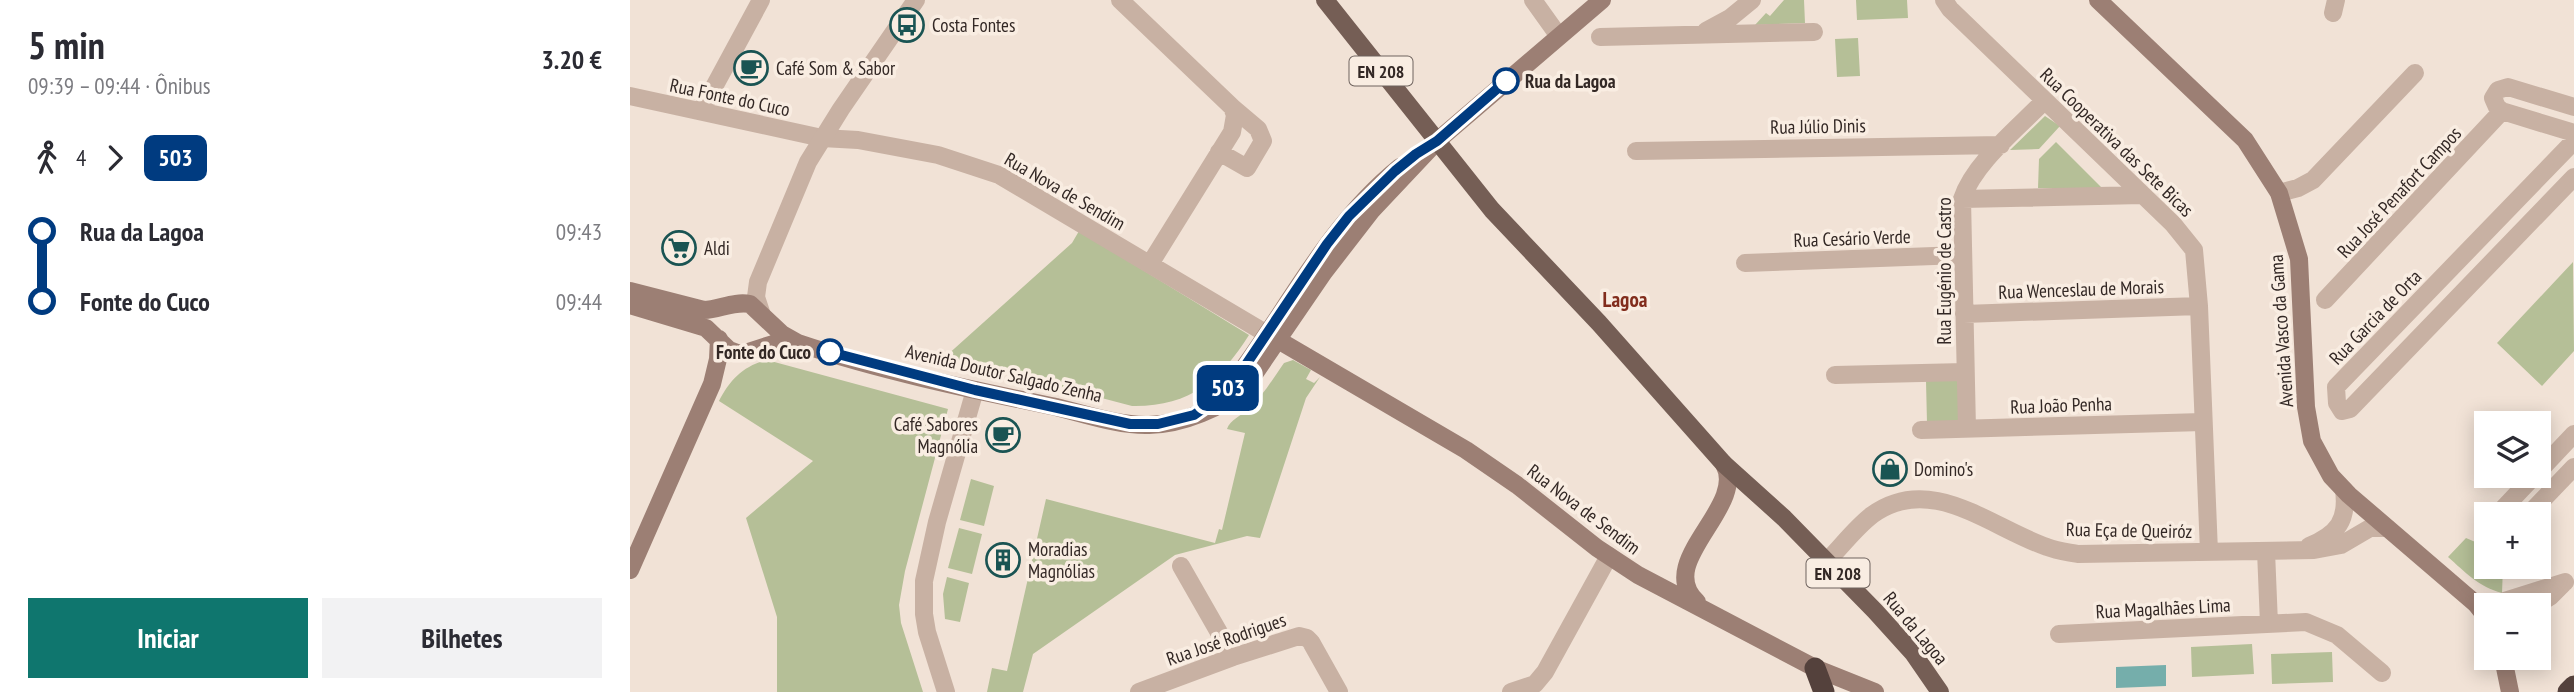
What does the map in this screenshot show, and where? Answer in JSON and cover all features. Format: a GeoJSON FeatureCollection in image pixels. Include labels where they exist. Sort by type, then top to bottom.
{"type":"FeatureCollection","features":[{"type":"Feature","properties":{"kind":"highway"},"geometry":{"type":"LineString","coordinates":[[1815,668],[1824,692]]}},
{"type":"Feature","properties":{"kind":"highway"},"geometry":{"type":"LineString","coordinates":[[2568,692],[2574,686]]}},
{"type":"Feature","properties":{"kind":"main road","name":"Rua da Lagoa"},"geometry":{"type":"LineString","coordinates":[[1325,0],[1492,210],[1599,323],[1724,464],[1784,518],[1913,653],[1935,689]]}},
{"type":"Feature","properties":{"kind":"main road","name":"Avenida Doutor Salgado Zenha"},"geometry":{"type":"LineString","coordinates":[[636,300],[704,310],[750,304],[782,334],[806,345],[975,390],[1130,424],[1158,424],[1194,415],[1226,401],[1242,390],[1256,374],[1272,337],[1355,230],[1437,141],[1602,0]]}},
{"type":"Feature","properties":{"kind":"main road","name":"Avenida Vasco da Gama"},"geometry":{"type":"LineString","coordinates":[[2098,0],[2245,140],[2279,193],[2299,259],[2306,407],[2312,442],[2331,476],[2474,604]]}},
{"type":"Feature","properties":{"kind":"main road","name":"Avenida Doutor Salgado Zenha"},"geometry":{"type":"LineString","coordinates":[[636,300],[706,328],[729,350],[749,352],[773,344],[806,345]]}},
{"type":"Feature","properties":{"kind":"main road"},"geometry":{"type":"LineString","coordinates":[[630,570],[712,384],[718,359],[717,320],[730,305]]}},
{"type":"Feature","properties":{"kind":"main road"},"geometry":{"type":"LineString","coordinates":[[712,384],[725,368],[765,338],[766,322],[762,313]]}},
{"type":"Feature","properties":{"kind":"main road","name":"Rua Nova de Sendim"},"geometry":{"type":"LineString","coordinates":[[1272,337],[1466,450],[1517,485],[1574,532],[1638,575],[1815,668],[1875,692]]}},
{"type":"Feature","properties":{"kind":"main road"},"geometry":{"type":"LineString","coordinates":[[1717,616],[1699,604],[1686,590],[1684,578],[1688,564],[1728,483],[1729,473],[1724,464]]}},
{"type":"Feature","properties":{"kind":"main road"},"geometry":{"type":"LineString","coordinates":[[1717,509],[1737,494],[1749,491],[1756,495]]}},
{"type":"Feature","properties":{"kind":"main road"},"geometry":{"type":"LineString","coordinates":[[1638,575],[1665,582],[1673,579],[1688,564]]}},
{"type":"Feature","properties":{"kind":"main road"},"geometry":{"type":"LineString","coordinates":[[2505,670],[2509,690]]}},
{"type":"Feature","properties":{"kind":"street"},"geometry":{"type":"LineString","coordinates":[[701,111],[761,0]]}},
{"type":"Feature","properties":{"kind":"street"},"geometry":{"type":"LineString","coordinates":[[762,313],[756,297],[762,273],[808,162],[916,0]]}},
{"type":"Feature","properties":{"kind":"street"},"geometry":{"type":"LineString","coordinates":[[1120,0],[1258,130],[1263,141],[1247,168],[1219,152]]}},
{"type":"Feature","properties":{"kind":"street"},"geometry":{"type":"LineString","coordinates":[[1533,0],[1558,35]]}},
{"type":"Feature","properties":{"kind":"street"},"geometry":{"type":"LineString","coordinates":[[1696,34],[1719,25],[1752,0]]}},
{"type":"Feature","properties":{"kind":"street","name":"Rua Cooperativa das Sete Bicas"},"geometry":{"type":"LineString","coordinates":[[1944,0],[1972,31],[2173,224],[2194,250],[2199,306],[2209,552]]}},
{"type":"Feature","properties":{"kind":"street"},"geometry":{"type":"LineString","coordinates":[[1600,37],[1814,32]]}},
{"type":"Feature","properties":{"kind":"street"},"geometry":{"type":"LineString","coordinates":[[2279,193],[2298,188],[2313,180],[2415,73]]}},
{"type":"Feature","properties":{"kind":"street"},"geometry":{"type":"LineString","coordinates":[[2574,107],[2508,87],[2498,90],[2493,98],[2502,111],[2574,132]]}},
{"type":"Feature","properties":{"kind":"street","name":"Rua Fonte do Cuco"},"geometry":{"type":"LineString","coordinates":[[630,96],[822,138]]}},
{"type":"Feature","properties":{"kind":"street","name":"Rua Eugénio de Castro"},"geometry":{"type":"LineString","coordinates":[[1967,429],[1961,255],[1962,199],[1965,188],[1976,172],[2044,101]]}},
{"type":"Feature","properties":{"kind":"street"},"geometry":{"type":"LineString","coordinates":[[1150,264],[1235,124],[1232,107]]}},
{"type":"Feature","properties":{"kind":"street","name":"Rua José Penafort Campos"},"geometry":{"type":"LineString","coordinates":[[2325,300],[2502,111]]}},
{"type":"Feature","properties":{"kind":"street","name":"Rua Nova de Sendim"},"geometry":{"type":"LineString","coordinates":[[822,138],[858,140],[915,150],[999,175],[1272,337]]}},
{"type":"Feature","properties":{"kind":"street","name":"Rua Garcia de Orta"},"geometry":{"type":"LineString","coordinates":[[2574,141],[2336,387],[2337,403],[2342,411],[2350,409],[2574,177]]}},
{"type":"Feature","properties":{"kind":"street","name":"Rua Júlio Dinis"},"geometry":{"type":"LineString","coordinates":[[1636,151],[2001,145]]}},
{"type":"Feature","properties":{"kind":"street"},"geometry":{"type":"LineString","coordinates":[[1962,199],[2142,195]]}},
{"type":"Feature","properties":{"kind":"street","name":"Rua Cesário Verde"},"geometry":{"type":"LineString","coordinates":[[1745,263],[1961,255]]}},
{"type":"Feature","properties":{"kind":"street"},"geometry":{"type":"LineString","coordinates":[[730,305],[751,291],[762,273]]}},
{"type":"Feature","properties":{"kind":"street","name":"Rua Wenceslau de Morais"},"geometry":{"type":"LineString","coordinates":[[1964,314],[2199,306]]}},
{"type":"Feature","properties":{"kind":"street"},"geometry":{"type":"LineString","coordinates":[[1835,375],[1965,372]]}},
{"type":"Feature","properties":{"kind":"street"},"geometry":{"type":"LineString","coordinates":[[946,692],[927,632],[924,580],[937,522],[975,390]]}},
{"type":"Feature","properties":{"kind":"street","name":"Rua João Penha"},"geometry":{"type":"LineString","coordinates":[[1921,430],[2203,422]]}},
{"type":"Feature","properties":{"kind":"street"},"geometry":{"type":"LineString","coordinates":[[2551,458],[2574,434]]}},
{"type":"Feature","properties":{"kind":"street"},"geometry":{"type":"LineString","coordinates":[[2540,502],[2574,467]]}},
{"type":"Feature","properties":{"kind":"street"},"geometry":{"type":"LineString","coordinates":[[2509,502],[2523,488]]}},
{"type":"Feature","properties":{"kind":"street","name":"Rua Eça de Queiróz"},"geometry":{"type":"LineString","coordinates":[[2296,550],[2327,538],[2337,527],[2344,517],[2344,489]]}},
{"type":"Feature","properties":{"kind":"street","name":"Rua Eça de Queiróz"},"geometry":{"type":"LineString","coordinates":[[1827,561],[1872,515],[1896,503],[1921,498],[1989,518],[2047,547],[2078,554],[2328,548],[2341,545],[2370,528],[2388,528]]}},
{"type":"Feature","properties":{"kind":"street"},"geometry":{"type":"LineString","coordinates":[[2266,551],[2269,624]]}},
{"type":"Feature","properties":{"kind":"street"},"geometry":{"type":"LineString","coordinates":[[1511,692],[1535,684],[1545,672],[1609,556]]}},
{"type":"Feature","properties":{"kind":"street"},"geometry":{"type":"LineString","coordinates":[[1181,566],[1233,657]]}},
{"type":"Feature","properties":{"kind":"street"},"geometry":{"type":"LineString","coordinates":[[2528,593],[2569,579]]}},
{"type":"Feature","properties":{"kind":"street"},"geometry":{"type":"LineString","coordinates":[[2551,596],[2569,579]]}},
{"type":"Feature","properties":{"kind":"street","name":"Rua Magalhães Lima"},"geometry":{"type":"LineString","coordinates":[[2059,634],[2306,622],[2337,635],[2382,673]]}},
{"type":"Feature","properties":{"kind":"street","name":"Rua José Rodrigues"},"geometry":{"type":"LineString","coordinates":[[1139,692],[1233,657],[1303,636],[1311,642],[1339,692]]}},
{"type":"Feature","properties":{"kind":"green space"},"geometry":{"type":"Polygon","coordinates":[[[1784,0],[1804,0],[1805,23],[1755,25],[1766,13],[1770,16],[1784,0]]]}},
{"type":"Feature","properties":{"kind":"green space"},"geometry":{"type":"Polygon","coordinates":[[[1856,0],[1907,0],[1908,18],[1857,20],[1856,0]]]}},
{"type":"Feature","properties":{"kind":"green space"},"geometry":{"type":"Polygon","coordinates":[[[1858,38],[1860,76],[1837,77],[1835,39],[1858,38]]]}},
{"type":"Feature","properties":{"kind":"green space"},"geometry":{"type":"Polygon","coordinates":[[[2045,116],[2060,126],[2039,149],[2010,150],[2045,116]]]}},
{"type":"Feature","properties":{"kind":"green space"},"geometry":{"type":"Polygon","coordinates":[[[2056,142],[2102,188],[2038,188],[2039,159],[2056,142]]]}},
{"type":"Feature","properties":{"kind":"green space"},"geometry":{"type":"Polygon","coordinates":[[[1079,231],[1249,335],[1214,378],[1201,388],[1170,402],[1132,406],[945,357],[1072,243],[1079,231]]]}},
{"type":"Feature","properties":{"kind":"green space"},"geometry":{"type":"Polygon","coordinates":[[[2573,262],[2574,351],[2542,386],[2497,343],[2573,262]]]}},
{"type":"Feature","properties":{"kind":"green space"},"geometry":{"type":"Polygon","coordinates":[[[767,360],[948,409],[905,571],[899,605],[901,623],[923,692],[777,692],[777,617],[746,518],[813,461],[719,401],[738,375],[767,360]]]}},
{"type":"Feature","properties":{"kind":"green space"},"geometry":{"type":"Polygon","coordinates":[[[1293,360],[1311,370],[1306,379],[1314,383],[1320,377],[1306,398],[1260,538],[1247,536],[1175,555],[1033,654],[1023,692],[987,692],[992,668],[1007,671],[1046,499],[1215,543],[1219,529],[1222,530],[1245,433],[1227,429],[1228,426],[1258,399],[1284,363],[1293,360]]]}},
{"type":"Feature","properties":{"kind":"green space"},"geometry":{"type":"Polygon","coordinates":[[[1959,379],[1960,422],[1927,423],[1926,381],[1959,379]]]}},
{"type":"Feature","properties":{"kind":"green space"},"geometry":{"type":"Polygon","coordinates":[[[971,479],[994,486],[984,526],[960,520],[971,479]]]}},
{"type":"Feature","properties":{"kind":"green space"},"geometry":{"type":"Polygon","coordinates":[[[959,528],[982,534],[972,574],[948,568],[959,528]]]}},
{"type":"Feature","properties":{"kind":"green space"},"geometry":{"type":"Polygon","coordinates":[[[2466,538],[2474,541],[2474,579],[2503,579],[2502,593],[2479,583],[2466,573],[2448,557],[2466,538]]]}},
{"type":"Feature","properties":{"kind":"green space"},"geometry":{"type":"Polygon","coordinates":[[[947,577],[969,583],[960,622],[945,619],[943,594],[947,577]]]}},
{"type":"Feature","properties":{"kind":"green space"},"geometry":{"type":"Polygon","coordinates":[[[2252,644],[2254,674],[2192,677],[2191,647],[2252,644]]]}},
{"type":"Feature","properties":{"kind":"green space"},"geometry":{"type":"Polygon","coordinates":[[[2332,652],[2333,682],[2272,684],[2271,654],[2332,652]]]}},
{"type":"Feature","properties":{"kind":"water"},"geometry":{"type":"Polygon","coordinates":[[[2166,665],[2166,686],[2116,688],[2116,667],[2166,665]]]}},
{"type":"Feature","properties":{"kind":"bus line","name":"503"},"geometry":{"type":"LineString","coordinates":[[830,352],[975,390],[1130,424],[1158,424],[1194,415],[1214,401],[1241,372],[1327,244],[1349,216],[1395,171],[1437,141],[1506,81]]}},
{"type":"Feature","properties":{"kind":"place","name":"Costa Fontes"},"geometry":{"type":"Point","coordinates":[907,25]}},
{"type":"Feature","properties":{"kind":"place","name":"Café Som & Sabor"},"geometry":{"type":"Point","coordinates":[751,68]}},
{"type":"Feature","properties":{"kind":"place","name":"Rua da Lagoa"},"geometry":{"type":"Point","coordinates":[1506,81]}},
{"type":"Feature","properties":{"kind":"place","name":"Aldi"},"geometry":{"type":"Point","coordinates":[679,248]}},
{"type":"Feature","properties":{"kind":"place","name":"Fonte do Cuco"},"geometry":{"type":"Point","coordinates":[830,352]}},
{"type":"Feature","properties":{"kind":"place","name":"Café Sabores Magnólia"},"geometry":{"type":"Point","coordinates":[1003,435]}},
{"type":"Feature","properties":{"kind":"place","name":"Domino's"},"geometry":{"type":"Point","coordinates":[1890,469]}},
{"type":"Feature","properties":{"kind":"place","name":"Moradias Magnólias"},"geometry":{"type":"Point","coordinates":[1003,560]}},
{"type":"Feature","properties":{"kind":"district","name":"Lagoa"},"geometry":{"type":"Point","coordinates":[1625,299]}}]}
